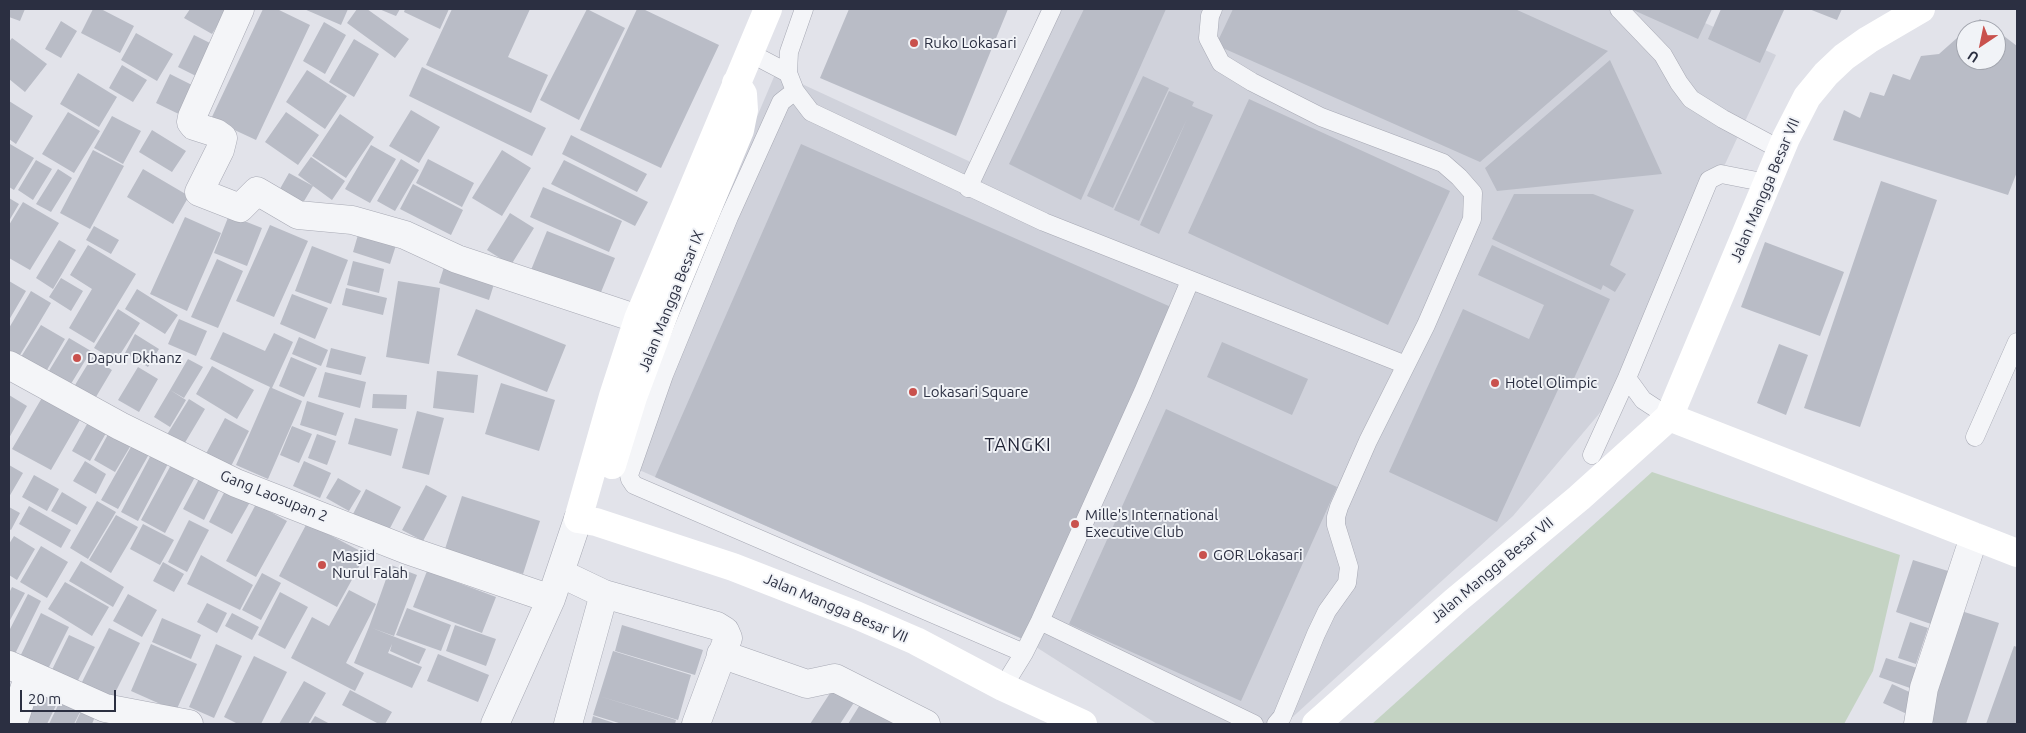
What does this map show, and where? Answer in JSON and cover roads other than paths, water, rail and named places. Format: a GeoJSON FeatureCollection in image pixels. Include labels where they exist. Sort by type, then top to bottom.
{"type":"FeatureCollection","features":[{"type":"Feature","properties":{"kind":"street"},"geometry":{"type":"LineString","coordinates":[[240,9],[192,117],[191,122],[194,126],[216,133],[223,138],[220,150],[199,192],[240,208],[257,190],[298,215],[352,220],[405,235],[457,259],[638,319]]}},
{"type":"Feature","properties":{"kind":"street","name":"Jalan Mangga Besar VII"},"geometry":{"type":"LineString","coordinates":[[1316,724],[1455,601],[1579,498],[1669,417],[1781,150],[1807,97],[1826,74],[1844,57],[1868,40],[1921,9]]}},
{"type":"Feature","properties":{"kind":"street","name":"Jalan Mangga Besar IX"},"geometry":{"type":"LineString","coordinates":[[587,520],[612,396],[638,319],[750,53],[763,11]]}},
{"type":"Feature","properties":{"kind":"street","name":"Jalan Mangga Besar IX"},"geometry":{"type":"LineString","coordinates":[[587,520],[670,298],[740,130],[744,110],[743,94],[736,83]]}},
{"type":"Feature","properties":{"kind":"street","name":"Gang Laosupan 2"},"geometry":{"type":"LineString","coordinates":[[9,366],[120,426],[236,483],[407,550],[551,599]]}},
{"type":"Feature","properties":{"kind":"street"},"geometry":{"type":"LineString","coordinates":[[1669,417],[2017,553]]}},
{"type":"Feature","properties":{"kind":"street"},"geometry":{"type":"LineString","coordinates":[[495,724],[551,599],[560,573],[587,520]]}},
{"type":"Feature","properties":{"kind":"street","name":"Jalan Mangga Besar VII"},"geometry":{"type":"LineString","coordinates":[[587,520],[771,580],[848,611],[916,642],[1003,687],[1083,724]]}},
{"type":"Feature","properties":{"kind":"street"},"geometry":{"type":"LineString","coordinates":[[1918,724],[1924,688],[1974,537]]}},
{"type":"Feature","properties":{"kind":"street"},"geometry":{"type":"LineString","coordinates":[[560,573],[604,594],[717,626],[726,631],[728,638],[696,724]]}},
{"type":"Feature","properties":{"kind":"street"},"geometry":{"type":"LineString","coordinates":[[568,724],[604,594]]}},
{"type":"Feature","properties":{"kind":"street"},"geometry":{"type":"LineString","coordinates":[[721,654],[807,684],[835,678],[926,724]]}},
{"type":"Feature","properties":{"kind":"street"},"geometry":{"type":"LineString","coordinates":[[13,724],[19,670],[105,708],[189,724]]}},
{"type":"Feature","properties":{"kind":"lane"},"geometry":{"type":"LineString","coordinates":[[804,9],[789,52],[788,73],[795,91],[811,112],[968,188],[1044,222],[1406,365]]}},
{"type":"Feature","properties":{"kind":"lane"},"geometry":{"type":"LineString","coordinates":[[968,188],[1052,9]]}},
{"type":"Feature","properties":{"kind":"lane"},"geometry":{"type":"LineString","coordinates":[[1213,9],[1210,16],[1208,38],[1221,63],[1252,82],[1321,117],[1443,163],[1473,193],[1472,218],[1426,325],[1368,441],[1336,516],[1336,524],[1349,567],[1347,583],[1324,619],[1282,717],[1276,724]]}},
{"type":"Feature","properties":{"kind":"lane"},"geometry":{"type":"LineString","coordinates":[[1619,9],[1664,55],[1679,83],[1691,99],[1723,119],[1781,150]]}},
{"type":"Feature","properties":{"kind":"lane"},"geometry":{"type":"LineString","coordinates":[[750,53],[788,73]]}},
{"type":"Feature","properties":{"kind":"lane"},"geometry":{"type":"LineString","coordinates":[[795,91],[781,102],[729,217],[664,375],[630,479],[634,485],[1024,653]]}},
{"type":"Feature","properties":{"kind":"lane"},"geometry":{"type":"LineString","coordinates":[[1592,455],[1627,378],[1709,180],[1721,174],[1767,183]]}},
{"type":"Feature","properties":{"kind":"lane"},"geometry":{"type":"LineString","coordinates":[[1003,687],[1024,653],[1040,621],[1143,392],[1190,280]]}},
{"type":"Feature","properties":{"kind":"lane"},"geometry":{"type":"LineString","coordinates":[[1975,436],[2017,342]]}},
{"type":"Feature","properties":{"kind":"lane"},"geometry":{"type":"LineString","coordinates":[[1627,378],[1643,400],[1669,417]]}},
{"type":"Feature","properties":{"kind":"lane"},"geometry":{"type":"LineString","coordinates":[[1040,621],[1254,724]]}},
{"type":"Feature","properties":{"kind":"place","name":"Ruko Lokasari"},"geometry":{"type":"Point","coordinates":[914,43]}},
{"type":"Feature","properties":{"kind":"place","name":"Dapur Dkhanz"},"geometry":{"type":"Point","coordinates":[77,358]}},
{"type":"Feature","properties":{"kind":"place","name":"Hotel Olimpic"},"geometry":{"type":"Point","coordinates":[1495,383]}},
{"type":"Feature","properties":{"kind":"place","name":"Lokasari Square"},"geometry":{"type":"Point","coordinates":[913,392]}},
{"type":"Feature","properties":{"kind":"place","name":"Mille's International Executive Club"},"geometry":{"type":"Point","coordinates":[1075,524]}},
{"type":"Feature","properties":{"kind":"place","name":"GOR Lokasari"},"geometry":{"type":"Point","coordinates":[1203,555]}},
{"type":"Feature","properties":{"kind":"place","name":"Masjid Nurul Falah"},"geometry":{"type":"Point","coordinates":[322,565]}},
{"type":"Feature","properties":{"kind":"district","name":"TANGKI"},"geometry":{"type":"Point","coordinates":[1018,445]}}]}
